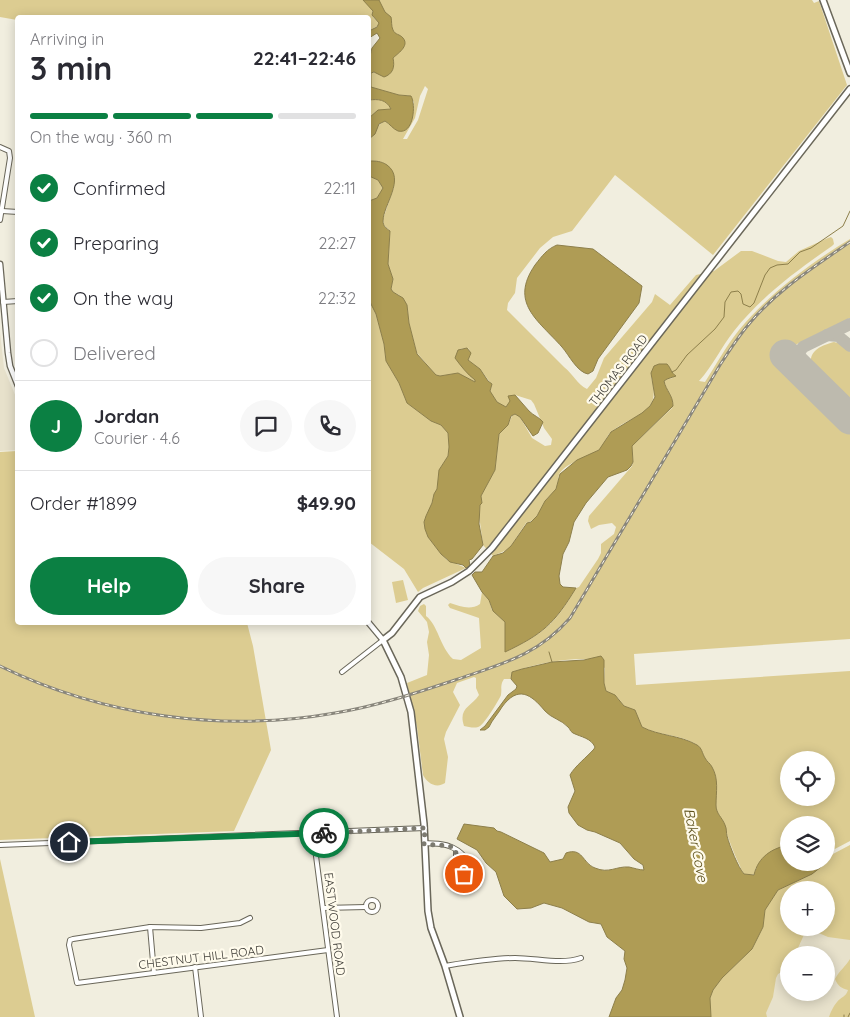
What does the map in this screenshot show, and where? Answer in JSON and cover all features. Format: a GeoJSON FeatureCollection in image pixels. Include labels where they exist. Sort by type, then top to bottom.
{"type":"FeatureCollection","features":[{"type":"Feature","properties":{"kind":"main road"},"geometry":{"type":"LineString","coordinates":[[823,0],[850,73]]}},
{"type":"Feature","properties":{"kind":"main road","name":"THOMAS ROAD"},"geometry":{"type":"LineString","coordinates":[[383,640],[392,633],[420,597],[452,582],[470,570],[502,536],[850,90]]}},
{"type":"Feature","properties":{"kind":"main road"},"geometry":{"type":"LineString","coordinates":[[383,640],[401,678],[410,707],[425,828],[424,844],[428,911],[431,928],[445,966],[460,1017]]}},
{"type":"Feature","properties":{"kind":"street"},"geometry":{"type":"LineString","coordinates":[[0,147],[8,151],[10,158],[2,195],[0,220]]}},
{"type":"Feature","properties":{"kind":"street"},"geometry":{"type":"LineString","coordinates":[[10,158],[15,159]]}},
{"type":"Feature","properties":{"kind":"street"},"geometry":{"type":"LineString","coordinates":[[2,211],[15,212]]}},
{"type":"Feature","properties":{"kind":"street"},"geometry":{"type":"LineString","coordinates":[[0,264],[10,366],[15,378]]}},
{"type":"Feature","properties":{"kind":"street"},"geometry":{"type":"LineString","coordinates":[[3,302],[15,300]]}},
{"type":"Feature","properties":{"kind":"street"},"geometry":{"type":"LineString","coordinates":[[342,672],[383,640],[370,625]]}},
{"type":"Feature","properties":{"kind":"street"},"geometry":{"type":"LineString","coordinates":[[0,845],[425,828]]}},
{"type":"Feature","properties":{"kind":"street","name":"EASTWOOD ROAD"},"geometry":{"type":"LineString","coordinates":[[313,833],[337,1017]]}},
{"type":"Feature","properties":{"kind":"street"},"geometry":{"type":"LineString","coordinates":[[424,844],[450,846],[456,850],[469,862],[470,867],[467,873],[460,874],[456,870],[456,850]]}},
{"type":"Feature","properties":{"kind":"street"},"geometry":{"type":"LineString","coordinates":[[323,908],[366,906]]}},
{"type":"Feature","properties":{"kind":"street"},"geometry":{"type":"LineString","coordinates":[[154,973],[150,927],[201,928],[240,923],[250,918]]}},
{"type":"Feature","properties":{"kind":"street","name":"CHESTNUT HILL ROAD"},"geometry":{"type":"LineString","coordinates":[[150,927],[70,940],[69,946],[77,983],[328,950]]}},
{"type":"Feature","properties":{"kind":"street"},"geometry":{"type":"LineString","coordinates":[[445,966],[497,958],[546,959],[570,962],[582,958]]}},
{"type":"Feature","properties":{"kind":"street"},"geometry":{"type":"LineString","coordinates":[[195,967],[201,1017]]}},
{"type":"Feature","properties":{"kind":"shaded area"},"geometry":{"type":"Polygon","coordinates":[[[0,0],[363,0],[372,8],[373,17],[379,25],[371,30],[371,15],[15,15],[15,20],[0,17],[0,0]]]}},
{"type":"Feature","properties":{"kind":"shaded area"},"geometry":{"type":"Polygon","coordinates":[[[371,0],[812,0],[814,3],[819,1],[847,85],[713,255],[615,175],[572,231],[553,237],[540,248],[517,278],[515,293],[508,303],[507,310],[587,389],[596,378],[604,358],[652,302],[655,294],[670,305],[696,275],[714,271],[741,251],[752,251],[778,261],[786,262],[799,251],[831,237],[834,244],[832,246],[780,285],[745,318],[729,337],[709,369],[699,381],[705,382],[734,336],[751,316],[805,269],[850,239],[850,318],[797,344],[778,362],[850,434],[850,639],[634,654],[636,685],[850,671],[850,841],[835,849],[835,816],[780,816],[780,849],[755,869],[755,874],[745,875],[717,812],[714,772],[700,748],[691,741],[642,727],[635,710],[624,706],[618,698],[606,691],[604,683],[605,668],[588,659],[549,662],[512,672],[511,679],[504,679],[501,695],[492,711],[480,726],[472,728],[464,726],[463,715],[466,708],[479,695],[476,688],[476,678],[457,683],[453,692],[460,705],[444,739],[448,757],[445,783],[442,785],[432,784],[423,775],[417,727],[407,683],[427,675],[429,655],[427,642],[429,632],[427,622],[418,611],[420,606],[424,604],[426,606],[426,616],[453,659],[461,660],[481,648],[479,618],[450,608],[448,605],[450,603],[465,607],[476,606],[480,604],[482,592],[489,600],[492,610],[505,622],[505,652],[530,639],[547,627],[562,611],[576,588],[579,587],[598,559],[601,553],[601,544],[614,534],[616,527],[612,523],[599,525],[591,529],[588,521],[589,516],[632,466],[632,446],[672,408],[671,397],[664,381],[673,378],[670,369],[651,377],[654,389],[650,406],[644,412],[611,432],[598,451],[566,467],[559,475],[555,491],[547,499],[536,517],[526,523],[509,549],[493,556],[483,545],[479,515],[482,502],[481,496],[495,470],[499,434],[515,414],[520,417],[532,438],[545,446],[551,445],[552,439],[544,428],[531,400],[515,395],[506,407],[497,402],[490,391],[492,385],[480,369],[468,360],[470,355],[469,349],[460,349],[463,366],[475,382],[458,373],[436,375],[417,353],[409,323],[407,305],[391,289],[393,279],[388,264],[390,231],[384,225],[383,219],[394,187],[382,162],[371,161],[371,137],[378,127],[385,121],[398,131],[411,123],[414,102],[408,95],[399,95],[371,87],[371,73],[375,73],[386,40],[371,0]],[[425,86],[420,96],[415,118],[403,139],[407,139],[418,120],[428,89],[425,86]]]}},
{"type":"Feature","properties":{"kind":"shaded area"},"geometry":{"type":"Polygon","coordinates":[[[371,100],[385,101],[391,109],[380,110],[371,117],[371,100]]]}},
{"type":"Feature","properties":{"kind":"shaded area"},"geometry":{"type":"Polygon","coordinates":[[[371,177],[378,180],[383,188],[377,198],[371,200],[371,177]]]}},
{"type":"Feature","properties":{"kind":"shaded area"},"geometry":{"type":"Polygon","coordinates":[[[371,304],[376,314],[384,344],[386,361],[399,383],[407,403],[431,421],[441,425],[448,433],[448,456],[441,467],[437,490],[424,522],[428,537],[441,554],[447,560],[466,568],[418,592],[404,569],[371,544],[371,304]]]}},
{"type":"Feature","properties":{"kind":"shaded area"},"geometry":{"type":"Polygon","coordinates":[[[0,332],[4,368],[15,395],[15,450],[0,451],[0,332]]]}},
{"type":"Feature","properties":{"kind":"shaded area"},"geometry":{"type":"Polygon","coordinates":[[[834,342],[841,344],[850,352],[850,404],[811,363],[814,351],[834,342]]]}},
{"type":"Feature","properties":{"kind":"shaded area"},"geometry":{"type":"Polygon","coordinates":[[[15,451],[15,625],[248,625],[253,646],[271,750],[234,831],[0,840],[0,452],[15,451]]]}},
{"type":"Feature","properties":{"kind":"shaded area"},"geometry":{"type":"Polygon","coordinates":[[[403,580],[408,600],[396,603],[392,582],[403,580]]]}},
{"type":"Feature","properties":{"kind":"shaded area"},"geometry":{"type":"Polygon","coordinates":[[[850,845],[850,1017],[711,1017],[768,905],[780,896],[780,936],[835,936],[835,881],[801,881],[814,871],[835,871],[835,856],[850,845]]]}},
{"type":"Feature","properties":{"kind":"shaded area"},"geometry":{"type":"Polygon","coordinates":[[[850,845],[850,940],[826,936],[835,936],[835,881],[797,881],[815,871],[835,871],[835,853],[850,845]]]}},
{"type":"Feature","properties":{"kind":"shaded area"},"geometry":{"type":"Polygon","coordinates":[[[0,859],[35,1017],[0,1017],[0,859]]]}},
{"type":"Feature","properties":{"kind":"shaded area"},"geometry":{"type":"Polygon","coordinates":[[[780,889],[780,936],[803,936],[799,946],[780,946],[780,973],[776,978],[773,997],[766,1013],[767,1017],[711,1017],[710,998],[713,990],[722,978],[752,949],[763,927],[765,910],[780,889]]]}},
{"type":"Feature","properties":{"kind":"shaded area"},"geometry":{"type":"Polygon","coordinates":[[[850,959],[850,1017],[829,1017],[832,1009],[848,990],[837,983],[835,979],[850,959]]]}},
{"type":"Feature","properties":{"kind":"water"},"geometry":{"type":"Polygon","coordinates":[[[363,0],[379,0],[385,12],[391,17],[394,32],[405,41],[404,47],[393,58],[394,64],[391,72],[384,77],[374,72],[371,73],[372,48],[380,38],[377,33],[371,37],[371,30],[377,27],[379,23],[372,15],[373,11],[363,0]]]}},
{"type":"Feature","properties":{"kind":"water"},"geometry":{"type":"Polygon","coordinates":[[[371,87],[399,95],[411,96],[413,112],[407,128],[403,131],[398,131],[385,121],[379,124],[375,134],[371,137],[371,116],[378,110],[391,109],[382,100],[371,100],[371,87]]]}},
{"type":"Feature","properties":{"kind":"water"},"geometry":{"type":"Polygon","coordinates":[[[371,161],[387,165],[394,177],[394,185],[383,221],[384,226],[390,231],[388,264],[393,279],[391,289],[403,298],[407,305],[409,323],[417,354],[436,375],[458,373],[475,382],[455,358],[458,350],[467,348],[471,353],[468,360],[480,369],[492,384],[490,391],[497,402],[506,407],[510,401],[508,396],[515,395],[529,411],[543,422],[538,433],[533,436],[520,417],[515,414],[511,416],[508,425],[499,434],[495,470],[481,496],[479,524],[483,545],[472,559],[469,560],[470,566],[466,568],[463,565],[450,562],[441,554],[428,537],[424,522],[437,489],[439,470],[448,456],[448,433],[441,425],[431,421],[407,403],[399,383],[386,361],[384,344],[376,314],[371,304],[371,200],[377,198],[383,188],[378,180],[371,177],[371,161]]]}},
{"type":"Feature","properties":{"kind":"water"},"geometry":{"type":"Polygon","coordinates":[[[557,245],[593,249],[642,286],[639,303],[598,359],[593,371],[588,374],[577,367],[562,347],[536,319],[526,301],[525,290],[528,278],[535,265],[547,251],[557,245]]]}},
{"type":"Feature","properties":{"kind":"water"},"geometry":{"type":"Polygon","coordinates":[[[667,364],[676,376],[664,381],[673,406],[632,446],[633,462],[631,466],[627,470],[608,477],[586,503],[574,522],[569,542],[563,554],[559,576],[560,584],[563,587],[576,588],[561,611],[546,627],[505,652],[505,622],[493,611],[489,600],[472,575],[475,572],[482,572],[493,556],[503,553],[511,546],[527,523],[537,516],[545,501],[556,489],[560,474],[577,460],[599,450],[611,432],[650,406],[655,397],[651,373],[654,366],[667,364]]]}},
{"type":"Feature","properties":{"kind":"water","name":"Baker Cove"},"geometry":{"type":"Polygon","coordinates":[[[601,656],[604,660],[606,691],[615,695],[624,706],[635,710],[642,727],[677,737],[697,745],[701,749],[714,772],[717,811],[726,826],[727,836],[734,856],[744,874],[754,875],[762,858],[780,847],[780,871],[816,871],[797,881],[780,881],[780,889],[765,910],[763,927],[752,949],[722,978],[713,990],[710,998],[711,1017],[609,1017],[625,980],[627,968],[624,959],[625,951],[607,937],[601,924],[589,922],[562,908],[544,903],[531,908],[517,909],[504,896],[496,872],[486,863],[477,850],[457,839],[464,824],[494,828],[544,853],[550,862],[563,859],[566,853],[576,852],[591,866],[600,870],[629,867],[644,870],[643,865],[634,859],[620,843],[578,825],[569,813],[568,807],[575,791],[570,775],[594,749],[595,747],[591,742],[573,733],[566,725],[547,713],[535,700],[524,694],[519,694],[508,700],[489,727],[485,730],[480,730],[508,695],[516,689],[517,686],[511,679],[512,672],[552,662],[584,660],[601,656]]]}},
{"type":"Feature","properties":{"kind":"waterway"},"geometry":{"type":"LineString","coordinates":[[672,372],[715,329],[724,317],[725,302],[731,292],[738,291],[741,294],[743,304],[750,307],[754,303],[765,275],[770,268],[788,264],[800,252],[811,248],[843,226],[850,211]]}},
{"type":"Feature","properties":{"kind":"waterway"},"geometry":{"type":"LineString","coordinates":[[549,652],[552,662]]}},
{"type":"Feature","properties":{"kind":"waterway"},"geometry":{"type":"LineString","coordinates":[[848,1017],[850,1013]]}},
{"type":"Feature","properties":{"kind":"taxiway"},"geometry":{"type":"LineString","coordinates":[[802,372],[798,359],[803,347],[850,324]]}},
{"type":"Feature","properties":{"kind":"taxiway"},"geometry":{"type":"LineString","coordinates":[[827,335],[838,336],[850,346]]}},
{"type":"Feature","properties":{"kind":"runway"},"geometry":{"type":"LineString","coordinates":[[785,355],[850,419]]}},
{"type":"Feature","properties":{"kind":"railway"},"geometry":{"type":"LineString","coordinates":[[0,666],[39,683],[121,708],[164,716],[249,721],[292,719],[366,707],[426,690],[517,657],[545,641],[570,618],[720,365],[745,329],[784,290],[850,242]]}},
{"type":"Feature","properties":{"kind":"way so far"},"geometry":{"type":"LineString","coordinates":[[324,833],[425,828],[424,844],[441,844],[456,850],[455,867],[457,872],[464,874]]}},
{"type":"Feature","properties":{"kind":"route"},"geometry":{"type":"LineString","coordinates":[[69,842],[324,833]]}}]}
